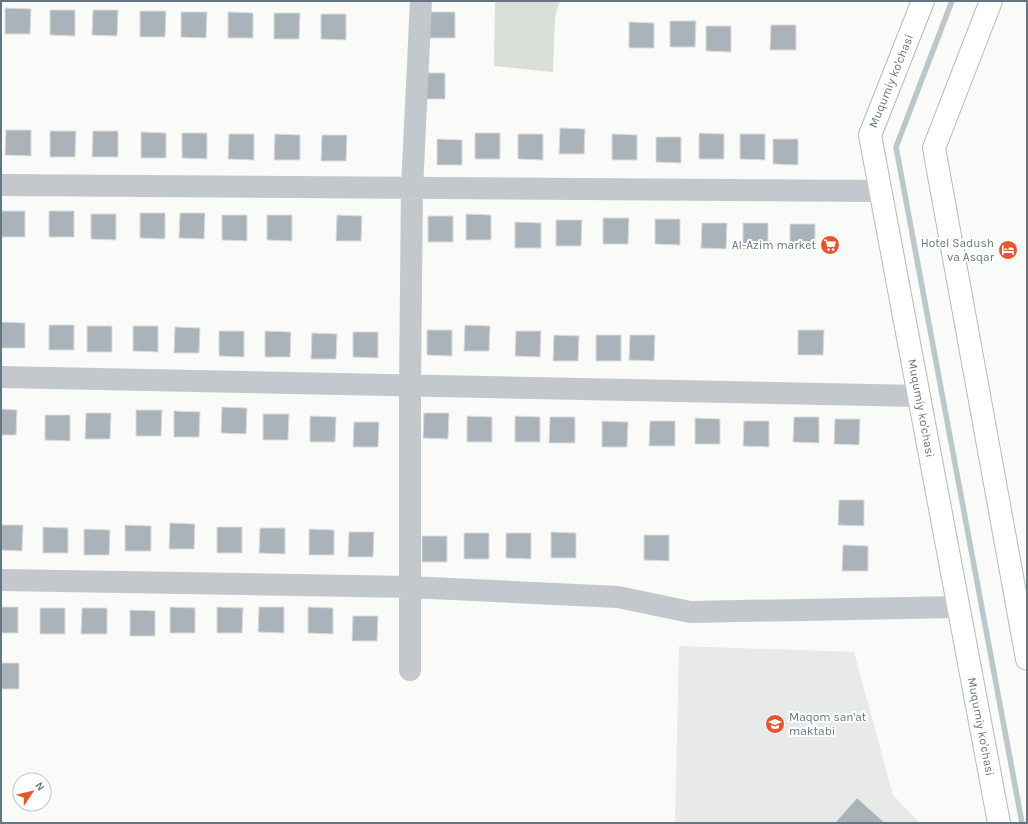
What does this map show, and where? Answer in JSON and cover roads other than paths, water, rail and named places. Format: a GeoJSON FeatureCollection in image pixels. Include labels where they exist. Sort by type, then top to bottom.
{"type":"FeatureCollection","features":[{"type":"Feature","properties":{"kind":"main road","name":"Muqumiy ko'chasi"},"geometry":{"type":"LineString","coordinates":[[923,1],[870,135],[999,823]]}},
{"type":"Feature","properties":{"kind":"main road"},"geometry":{"type":"LineString","coordinates":[[991,1],[934,148],[1027,659]]}},
{"type":"Feature","properties":{"kind":"street"},"geometry":{"type":"LineString","coordinates":[[410,670],[412,188],[421,1]]}},
{"type":"Feature","properties":{"kind":"street"},"geometry":{"type":"LineString","coordinates":[[1,185],[880,191]]}},
{"type":"Feature","properties":{"kind":"street"},"geometry":{"type":"LineString","coordinates":[[1,378],[919,396]]}},
{"type":"Feature","properties":{"kind":"street"},"geometry":{"type":"LineString","coordinates":[[1,580],[410,587],[618,597],[690,612],[958,607]]}},
{"type":"Feature","properties":{"kind":"waterway"},"geometry":{"type":"LineString","coordinates":[[952,1],[896,147],[1022,823]]}},
{"type":"Feature","properties":{"kind":"place","name":"Al-Azim market"},"geometry":{"type":"Point","coordinates":[830,245]}},
{"type":"Feature","properties":{"kind":"place","name":"Hotel Sadush va Asqar"},"geometry":{"type":"Point","coordinates":[1008,250]}},
{"type":"Feature","properties":{"kind":"place","name":"Maqom san'at maktabi"},"geometry":{"type":"Point","coordinates":[775,724]}}]}
